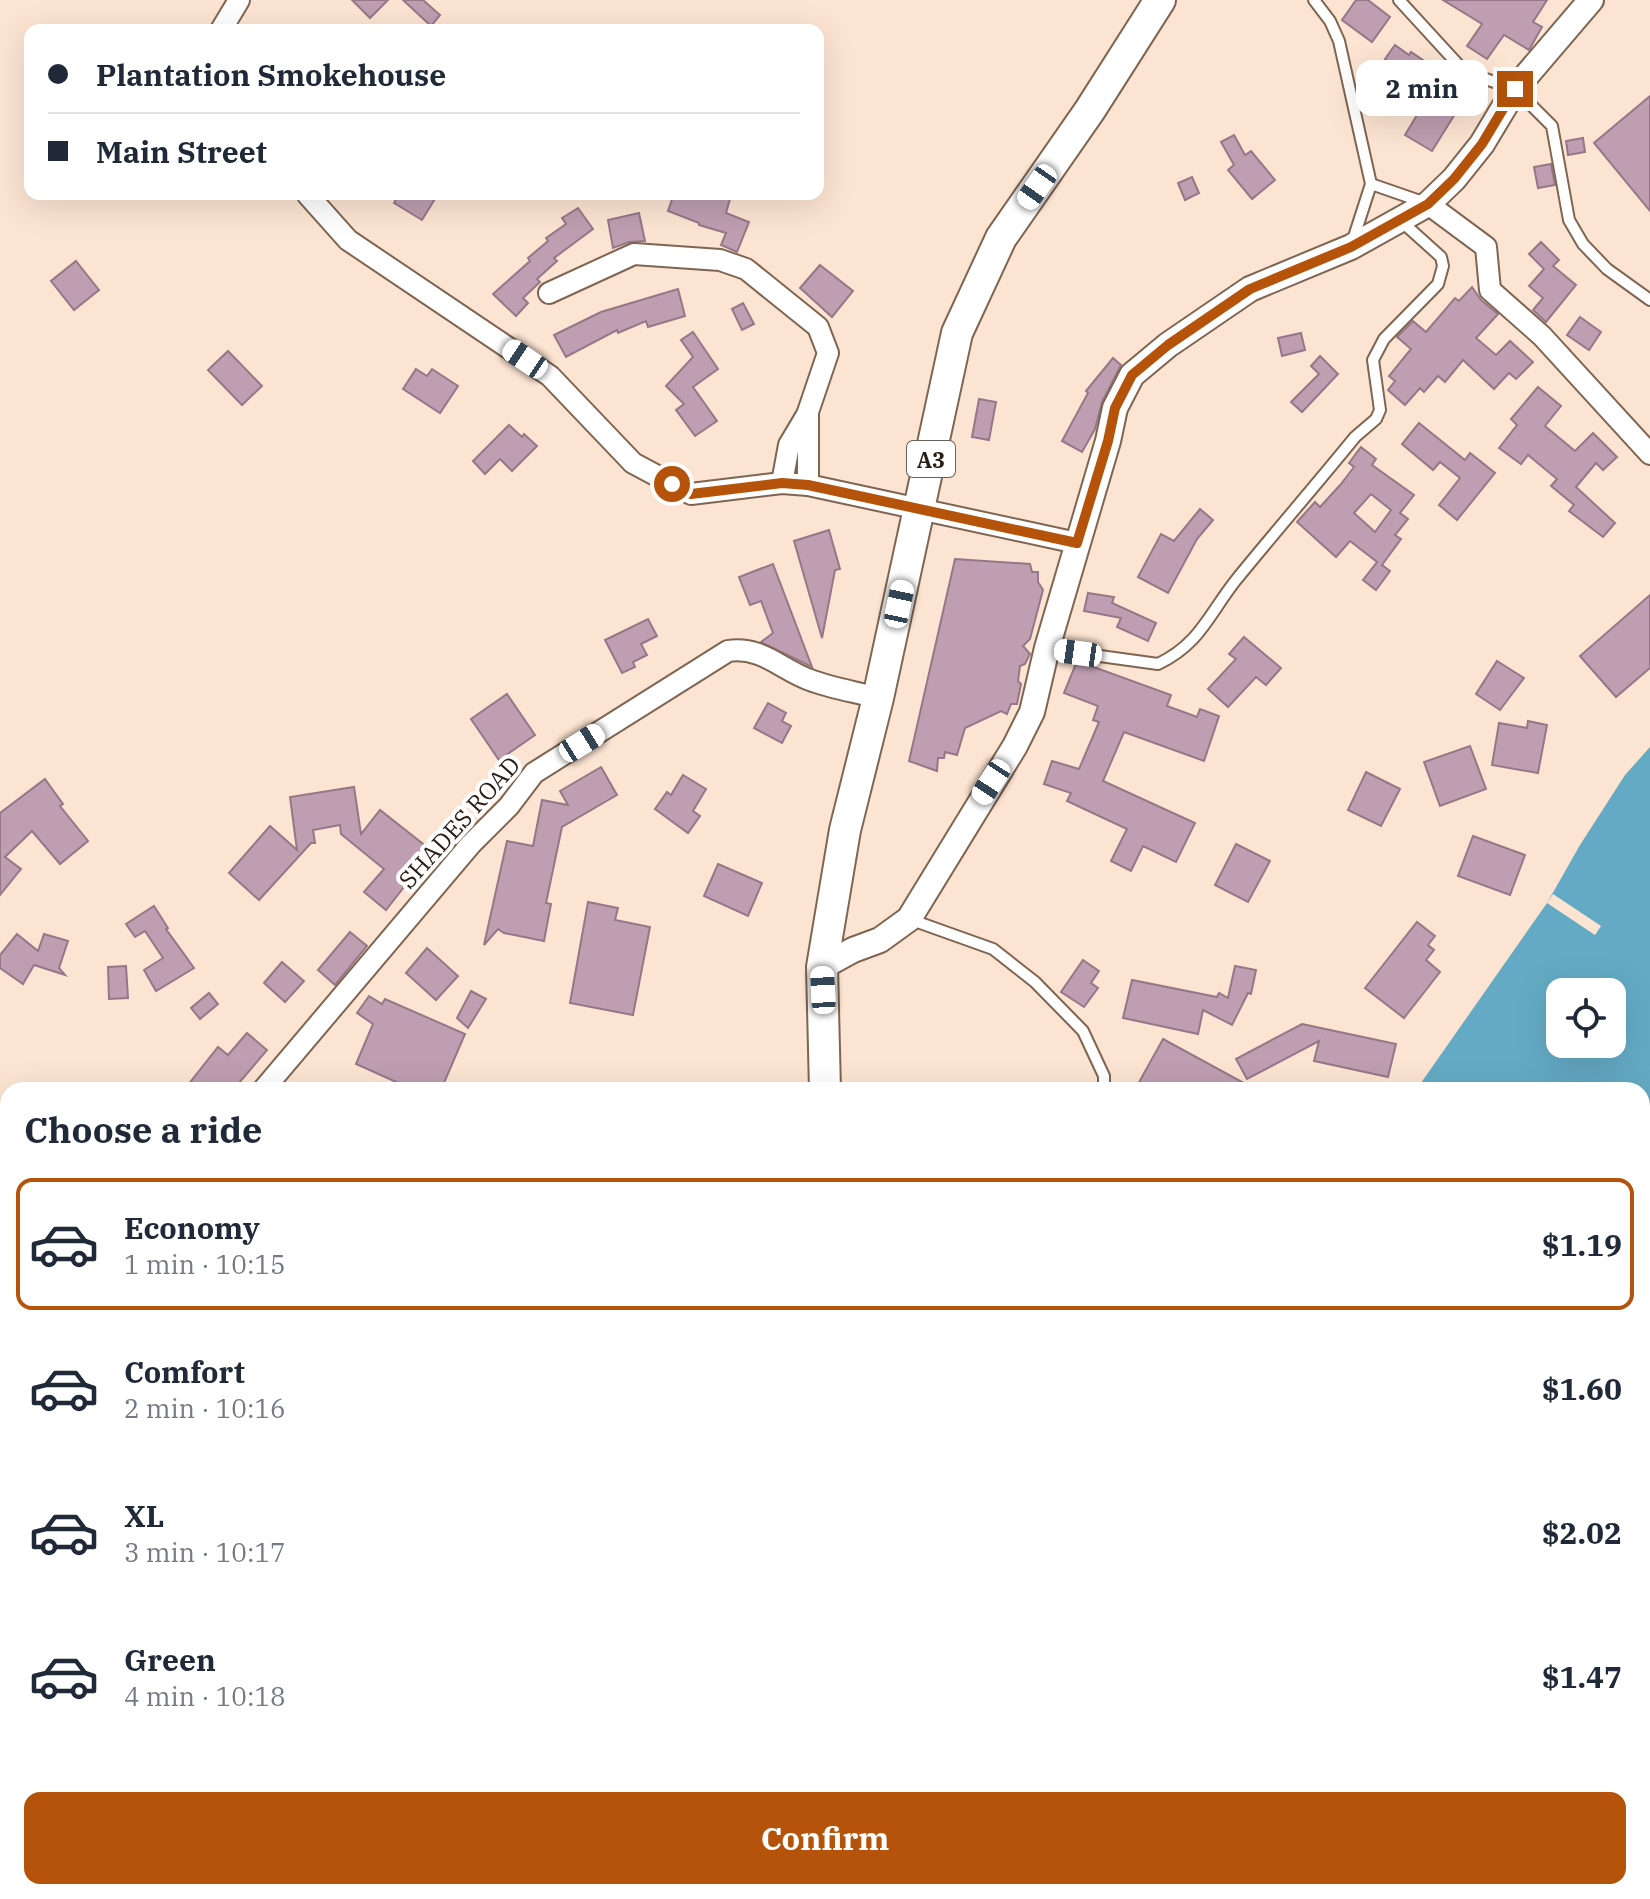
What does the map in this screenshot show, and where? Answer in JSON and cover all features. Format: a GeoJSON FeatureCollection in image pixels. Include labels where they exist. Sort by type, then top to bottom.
{"type":"FeatureCollection","features":[{"type":"Feature","properties":{"kind":"main road","name":"A3"},"geometry":{"type":"LineString","coordinates":[[825,1082],[822,967],[845,830],[878,698],[957,333],[1001,238],[1090,110],[1160,0]]}},
{"type":"Feature","properties":{"kind":"street"},"geometry":{"type":"LineString","coordinates":[[225,24],[239,0]]}},
{"type":"Feature","properties":{"kind":"street"},"geometry":{"type":"LineString","coordinates":[[822,967],[880,940],[909,919],[1015,746],[1032,712],[1115,408],[1132,375],[1168,345],[1250,289],[1351,247],[1428,204],[1454,179],[1482,144],[1515,89],[1591,0]]}},
{"type":"Feature","properties":{"kind":"street"},"geometry":{"type":"LineString","coordinates":[[312,200],[348,240],[550,376],[633,463],[691,494],[782,483],[808,485],[1077,543]]}},
{"type":"Feature","properties":{"kind":"street"},"geometry":{"type":"LineString","coordinates":[[1428,204],[1486,247],[1490,290],[1542,336],[1650,454]]}},
{"type":"Feature","properties":{"kind":"street"},"geometry":{"type":"LineString","coordinates":[[549,293],[634,254],[720,260],[746,269],[818,327],[828,353],[808,412],[789,445],[782,483]]}},
{"type":"Feature","properties":{"kind":"street"},"geometry":{"type":"LineString","coordinates":[[808,412],[808,485]]}},
{"type":"Feature","properties":{"kind":"street","name":"SHADES ROAD"},"geometry":{"type":"LineString","coordinates":[[270,1082],[471,844],[509,806],[534,773],[728,651],[744,648],[813,681],[878,698]]}},
{"type":"Feature","properties":{"kind":"lane"},"geometry":{"type":"LineString","coordinates":[[1314,0],[1330,21],[1339,41],[1371,184],[1351,247]]}},
{"type":"Feature","properties":{"kind":"lane"},"geometry":{"type":"LineString","coordinates":[[1399,0],[1465,72],[1515,89],[1552,126],[1569,220],[1583,244],[1607,269],[1650,300]]}},
{"type":"Feature","properties":{"kind":"lane"},"geometry":{"type":"LineString","coordinates":[[1371,184],[1428,204]]}},
{"type":"Feature","properties":{"kind":"lane"},"geometry":{"type":"LineString","coordinates":[[1047,648],[1158,664],[1171,658],[1198,636],[1234,583],[1355,437],[1376,419],[1380,410],[1373,360],[1384,339],[1438,284],[1443,266],[1441,257],[1399,220]]}},
{"type":"Feature","properties":{"kind":"lane"},"geometry":{"type":"LineString","coordinates":[[909,919],[993,949],[1035,982],[1083,1031],[1104,1082]]}},
{"type":"Feature","properties":{"kind":"water"},"geometry":{"type":"Polygon","coordinates":[[[1650,747],[1650,1082],[1422,1082],[1547,903],[1625,775],[1650,747]]]}},
{"type":"Feature","properties":{"kind":"pier"},"geometry":{"type":"Polygon","coordinates":[[[1553,894],[1601,926],[1595,935],[1547,903],[1553,894]]]}},
{"type":"Feature","properties":{"kind":"building"},"geometry":{"type":"Polygon","coordinates":[[[352,0],[388,0],[370,18],[352,0]]]}},
{"type":"Feature","properties":{"kind":"building"},"geometry":{"type":"Polygon","coordinates":[[[403,0],[423,0],[440,15],[429,24],[403,0]]]}},
{"type":"Feature","properties":{"kind":"building"},"geometry":{"type":"Polygon","coordinates":[[[1356,0],[1368,0],[1390,17],[1372,42],[1342,20],[1356,0]]]}},
{"type":"Feature","properties":{"kind":"building"},"geometry":{"type":"Polygon","coordinates":[[[1443,0],[1547,0],[1533,22],[1542,27],[1529,50],[1504,35],[1487,59],[1467,46],[1482,24],[1443,0]]]}},
{"type":"Feature","properties":{"kind":"building"},"geometry":{"type":"Polygon","coordinates":[[[1395,45],[1442,73],[1432,88],[1477,86],[1478,113],[1455,114],[1432,151],[1405,135],[1420,110],[1387,87],[1399,69],[1385,59],[1395,45]]]}},
{"type":"Feature","properties":{"kind":"building"},"geometry":{"type":"Polygon","coordinates":[[[1650,96],[1650,211],[1594,143],[1650,96]]]}},
{"type":"Feature","properties":{"kind":"building"},"geometry":{"type":"Polygon","coordinates":[[[1234,135],[1245,155],[1251,151],[1275,180],[1252,199],[1228,170],[1234,165],[1221,142],[1234,135]]]}},
{"type":"Feature","properties":{"kind":"building"},"geometry":{"type":"Polygon","coordinates":[[[1583,138],[1585,152],[1568,155],[1566,141],[1583,138]]]}},
{"type":"Feature","properties":{"kind":"building"},"geometry":{"type":"Polygon","coordinates":[[[1551,164],[1555,185],[1538,188],[1534,167],[1551,164]]]}},
{"type":"Feature","properties":{"kind":"building"},"geometry":{"type":"Polygon","coordinates":[[[1192,177],[1199,193],[1185,200],[1178,183],[1192,177]]]}},
{"type":"Feature","properties":{"kind":"building"},"geometry":{"type":"Polygon","coordinates":[[[396,200],[434,200],[422,220],[394,203],[396,200]]]}},
{"type":"Feature","properties":{"kind":"building"},"geometry":{"type":"Polygon","coordinates":[[[672,200],[730,200],[726,213],[749,222],[737,252],[721,245],[726,233],[668,211],[672,200]]]}},
{"type":"Feature","properties":{"kind":"building"},"geometry":{"type":"Polygon","coordinates":[[[578,208],[593,229],[554,258],[557,261],[537,279],[540,282],[523,298],[528,303],[516,316],[493,294],[530,261],[528,258],[548,241],[546,238],[566,224],[562,218],[578,208]]]}},
{"type":"Feature","properties":{"kind":"building"},"geometry":{"type":"Polygon","coordinates":[[[639,213],[645,241],[629,242],[613,248],[608,220],[639,213]]]}},
{"type":"Feature","properties":{"kind":"building"},"geometry":{"type":"Polygon","coordinates":[[[1541,242],[1559,260],[1553,266],[1576,285],[1546,322],[1533,310],[1543,298],[1529,286],[1544,269],[1529,254],[1541,242]]]}},
{"type":"Feature","properties":{"kind":"building"},"geometry":{"type":"Polygon","coordinates":[[[76,261],[99,290],[74,310],[51,281],[76,261]]]}},
{"type":"Feature","properties":{"kind":"building"},"geometry":{"type":"Polygon","coordinates":[[[820,265],[853,291],[832,317],[800,288],[820,265]]]}},
{"type":"Feature","properties":{"kind":"building"},"geometry":{"type":"Polygon","coordinates":[[[1472,287],[1481,300],[1498,314],[1476,338],[1496,355],[1510,341],[1533,362],[1516,379],[1509,373],[1494,389],[1463,360],[1445,382],[1438,376],[1424,392],[1420,388],[1405,405],[1388,390],[1395,381],[1389,376],[1411,349],[1397,337],[1413,321],[1426,332],[1455,298],[1459,301],[1472,287]]]}},
{"type":"Feature","properties":{"kind":"building"},"geometry":{"type":"Polygon","coordinates":[[[678,289],[685,316],[648,327],[646,321],[618,333],[617,330],[566,357],[554,335],[601,312],[678,289]]]}},
{"type":"Feature","properties":{"kind":"building"},"geometry":{"type":"Polygon","coordinates":[[[743,303],[754,324],[742,330],[732,309],[743,303]]]}},
{"type":"Feature","properties":{"kind":"building"},"geometry":{"type":"Polygon","coordinates":[[[1580,317],[1601,332],[1589,350],[1567,335],[1580,317]]]}},
{"type":"Feature","properties":{"kind":"building"},"geometry":{"type":"Polygon","coordinates":[[[693,332],[718,369],[693,387],[717,421],[695,436],[676,410],[684,404],[666,386],[693,357],[681,340],[693,332]]]}},
{"type":"Feature","properties":{"kind":"building"},"geometry":{"type":"Polygon","coordinates":[[[1301,333],[1305,350],[1282,356],[1278,338],[1301,333]]]}},
{"type":"Feature","properties":{"kind":"building"},"geometry":{"type":"Polygon","coordinates":[[[228,351],[262,386],[242,405],[208,370],[228,351]]]}},
{"type":"Feature","properties":{"kind":"building"},"geometry":{"type":"Polygon","coordinates":[[[1320,356],[1338,374],[1302,412],[1291,402],[1319,374],[1311,366],[1320,356]]]}},
{"type":"Feature","properties":{"kind":"building"},"geometry":{"type":"Polygon","coordinates":[[[1113,358],[1121,365],[1102,402],[1095,429],[1082,452],[1062,441],[1088,393],[1086,391],[1113,358]]]}},
{"type":"Feature","properties":{"kind":"building"},"geometry":{"type":"Polygon","coordinates":[[[416,369],[427,376],[432,369],[458,386],[440,413],[403,389],[416,369]]]}},
{"type":"Feature","properties":{"kind":"building"},"geometry":{"type":"Polygon","coordinates":[[[1538,387],[1561,406],[1545,426],[1575,451],[1593,433],[1617,457],[1603,470],[1596,463],[1576,487],[1615,523],[1603,537],[1569,511],[1574,505],[1551,486],[1557,479],[1528,455],[1521,464],[1499,448],[1517,425],[1511,419],[1538,387]]]}},
{"type":"Feature","properties":{"kind":"building"},"geometry":{"type":"Polygon","coordinates":[[[979,399],[996,402],[989,440],[972,437],[979,399]]]}},
{"type":"Feature","properties":{"kind":"building"},"geometry":{"type":"Polygon","coordinates":[[[1419,423],[1465,460],[1470,453],[1495,473],[1457,520],[1439,505],[1460,478],[1440,462],[1433,470],[1402,444],[1419,423]]]}},
{"type":"Feature","properties":{"kind":"building"},"geometry":{"type":"Polygon","coordinates":[[[509,425],[537,446],[512,471],[500,459],[485,474],[473,461],[509,425]]]}},
{"type":"Feature","properties":{"kind":"building"},"geometry":{"type":"Polygon","coordinates":[[[1361,447],[1376,459],[1372,465],[1414,495],[1400,513],[1408,519],[1395,535],[1401,539],[1382,565],[1390,571],[1376,590],[1363,580],[1377,562],[1350,541],[1336,557],[1297,522],[1315,502],[1320,507],[1341,484],[1354,467],[1349,463],[1361,447]],[[1371,494],[1354,513],[1375,532],[1391,510],[1371,494]]]}},
{"type":"Feature","properties":{"kind":"building"},"geometry":{"type":"Polygon","coordinates":[[[1200,509],[1213,520],[1197,539],[1168,593],[1138,577],[1161,534],[1174,541],[1200,509]]]}},
{"type":"Feature","properties":{"kind":"building"},"geometry":{"type":"Polygon","coordinates":[[[829,530],[840,569],[835,570],[822,638],[794,541],[829,530]]]}},
{"type":"Feature","properties":{"kind":"building"},"geometry":{"type":"Polygon","coordinates":[[[955,559],[1030,564],[1032,572],[1038,572],[1038,582],[1043,590],[1030,639],[1023,646],[1030,654],[1025,664],[1020,666],[1018,681],[1021,684],[1017,704],[1011,704],[1007,714],[1001,711],[965,728],[957,755],[945,752],[944,758],[938,758],[937,771],[909,761],[955,559]]]}},
{"type":"Feature","properties":{"kind":"building"},"geometry":{"type":"Polygon","coordinates":[[[773,564],[812,667],[761,642],[773,633],[761,601],[750,605],[739,577],[773,564]]]}},
{"type":"Feature","properties":{"kind":"building"},"geometry":{"type":"Polygon","coordinates":[[[1088,593],[1114,597],[1112,603],[1156,623],[1148,641],[1117,627],[1121,618],[1084,611],[1088,593]]]}},
{"type":"Feature","properties":{"kind":"building"},"geometry":{"type":"Polygon","coordinates":[[[1650,595],[1650,668],[1616,697],[1580,656],[1650,595]]]}},
{"type":"Feature","properties":{"kind":"building"},"geometry":{"type":"Polygon","coordinates":[[[648,619],[657,636],[641,644],[647,655],[633,662],[635,667],[622,673],[605,640],[648,619]]]}},
{"type":"Feature","properties":{"kind":"building"},"geometry":{"type":"Polygon","coordinates":[[[1244,637],[1281,668],[1266,685],[1256,677],[1228,707],[1208,689],[1236,659],[1229,654],[1244,637]]]}},
{"type":"Feature","properties":{"kind":"building"},"geometry":{"type":"Polygon","coordinates":[[[1077,661],[1171,695],[1167,706],[1197,717],[1200,709],[1219,716],[1204,761],[1124,732],[1103,781],[1195,823],[1176,862],[1143,846],[1131,871],[1111,861],[1127,829],[1067,801],[1071,793],[1044,784],[1052,761],[1079,769],[1099,722],[1093,720],[1098,706],[1064,693],[1077,661]]]}},
{"type":"Feature","properties":{"kind":"building"},"geometry":{"type":"Polygon","coordinates":[[[1497,661],[1524,678],[1500,710],[1476,694],[1497,661]]]}},
{"type":"Feature","properties":{"kind":"building"},"geometry":{"type":"Polygon","coordinates":[[[507,694],[535,735],[499,760],[471,719],[507,694]]]}},
{"type":"Feature","properties":{"kind":"building"},"geometry":{"type":"Polygon","coordinates":[[[768,703],[786,713],[782,721],[791,726],[782,743],[754,728],[768,703]]]}},
{"type":"Feature","properties":{"kind":"building"},"geometry":{"type":"Polygon","coordinates":[[[1528,721],[1547,725],[1538,773],[1492,765],[1499,723],[1527,728],[1528,721]]]}},
{"type":"Feature","properties":{"kind":"building"},"geometry":{"type":"Polygon","coordinates":[[[1470,746],[1486,789],[1440,806],[1424,762],[1470,746]]]}},
{"type":"Feature","properties":{"kind":"building"},"geometry":{"type":"Polygon","coordinates":[[[601,767],[617,795],[562,827],[546,903],[551,904],[544,941],[498,929],[484,945],[507,841],[533,846],[542,800],[568,805],[560,791],[601,767]]]}},
{"type":"Feature","properties":{"kind":"building"},"geometry":{"type":"Polygon","coordinates":[[[1366,772],[1400,789],[1381,826],[1348,810],[1366,772]]]}},
{"type":"Feature","properties":{"kind":"building"},"geometry":{"type":"Polygon","coordinates":[[[683,775],[706,789],[693,811],[700,816],[688,833],[655,809],[667,792],[671,795],[683,775]]]}},
{"type":"Feature","properties":{"kind":"building"},"geometry":{"type":"Polygon","coordinates":[[[45,779],[63,804],[60,806],[88,841],[60,864],[32,831],[5,857],[21,869],[0,895],[0,813],[45,779]]]}},
{"type":"Feature","properties":{"kind":"building"},"geometry":{"type":"Polygon","coordinates":[[[354,787],[361,834],[380,810],[432,851],[386,910],[364,892],[384,869],[341,834],[340,825],[313,830],[315,843],[311,843],[259,900],[229,873],[270,826],[297,850],[290,797],[354,787]]]}},
{"type":"Feature","properties":{"kind":"building"},"geometry":{"type":"Polygon","coordinates":[[[1473,836],[1525,855],[1510,895],[1458,876],[1473,836]]]}},
{"type":"Feature","properties":{"kind":"building"},"geometry":{"type":"Polygon","coordinates":[[[1236,844],[1270,861],[1248,902],[1215,885],[1236,844]]]}},
{"type":"Feature","properties":{"kind":"building"},"geometry":{"type":"Polygon","coordinates":[[[718,864],[762,883],[748,916],[704,896],[718,864]]]}},
{"type":"Feature","properties":{"kind":"building"},"geometry":{"type":"Polygon","coordinates":[[[588,902],[618,908],[615,920],[650,927],[633,1015],[570,1003],[588,902]]]}},
{"type":"Feature","properties":{"kind":"building"},"geometry":{"type":"Polygon","coordinates":[[[154,906],[194,968],[156,991],[144,970],[163,958],[145,931],[135,937],[126,924],[154,906]]]}},
{"type":"Feature","properties":{"kind":"building"},"geometry":{"type":"Polygon","coordinates":[[[1417,922],[1435,936],[1428,945],[1434,950],[1426,960],[1440,972],[1404,1018],[1365,988],[1417,922]]]}},
{"type":"Feature","properties":{"kind":"building"},"geometry":{"type":"Polygon","coordinates":[[[350,932],[367,946],[335,985],[318,970],[350,932]]]}},
{"type":"Feature","properties":{"kind":"building"},"geometry":{"type":"Polygon","coordinates":[[[17,934],[38,951],[44,934],[68,941],[59,968],[65,975],[34,965],[23,984],[0,968],[0,955],[17,934]]]}},
{"type":"Feature","properties":{"kind":"building"},"geometry":{"type":"Polygon","coordinates":[[[427,948],[458,976],[436,1000],[406,973],[427,948]]]}},
{"type":"Feature","properties":{"kind":"building"},"geometry":{"type":"Polygon","coordinates":[[[1083,960],[1099,971],[1091,983],[1098,988],[1084,1007],[1061,992],[1083,960]]]}},
{"type":"Feature","properties":{"kind":"building"},"geometry":{"type":"Polygon","coordinates":[[[282,962],[304,981],[285,1002],[264,983],[282,962]]]}},
{"type":"Feature","properties":{"kind":"building"},"geometry":{"type":"Polygon","coordinates":[[[126,966],[128,998],[109,999],[108,967],[126,966]]]}},
{"type":"Feature","properties":{"kind":"building"},"geometry":{"type":"Polygon","coordinates":[[[1235,966],[1256,970],[1251,994],[1248,993],[1232,1025],[1203,1010],[1198,1034],[1123,1018],[1132,980],[1217,997],[1219,993],[1228,998],[1235,966]]]}},
{"type":"Feature","properties":{"kind":"building"},"geometry":{"type":"Polygon","coordinates":[[[471,991],[486,999],[468,1028],[457,1018],[471,991]]]}},
{"type":"Feature","properties":{"kind":"building"},"geometry":{"type":"Polygon","coordinates":[[[209,993],[218,1004],[200,1019],[191,1008],[209,993]]]}},
{"type":"Feature","properties":{"kind":"building"},"geometry":{"type":"Polygon","coordinates":[[[369,996],[382,1004],[385,999],[465,1034],[444,1082],[396,1082],[356,1064],[373,1024],[357,1013],[369,996]]]}},
{"type":"Feature","properties":{"kind":"building"},"geometry":{"type":"Polygon","coordinates":[[[1302,1024],[1396,1044],[1388,1077],[1314,1061],[1319,1041],[1247,1079],[1236,1059],[1302,1024]]]}},
{"type":"Feature","properties":{"kind":"building"},"geometry":{"type":"Polygon","coordinates":[[[247,1033],[267,1050],[240,1082],[190,1082],[218,1047],[228,1055],[247,1033]]]}},
{"type":"Feature","properties":{"kind":"building"},"geometry":{"type":"Polygon","coordinates":[[[1163,1039],[1242,1082],[1139,1082],[1163,1039]]]}},
{"type":"Feature","properties":{"kind":"route"},"geometry":{"type":"LineString","coordinates":[[672,484],[691,494],[782,483],[808,485],[1077,543],[1115,408],[1132,375],[1168,345],[1250,289],[1351,247],[1428,204],[1454,179],[1482,144],[1515,89]]}}]}
